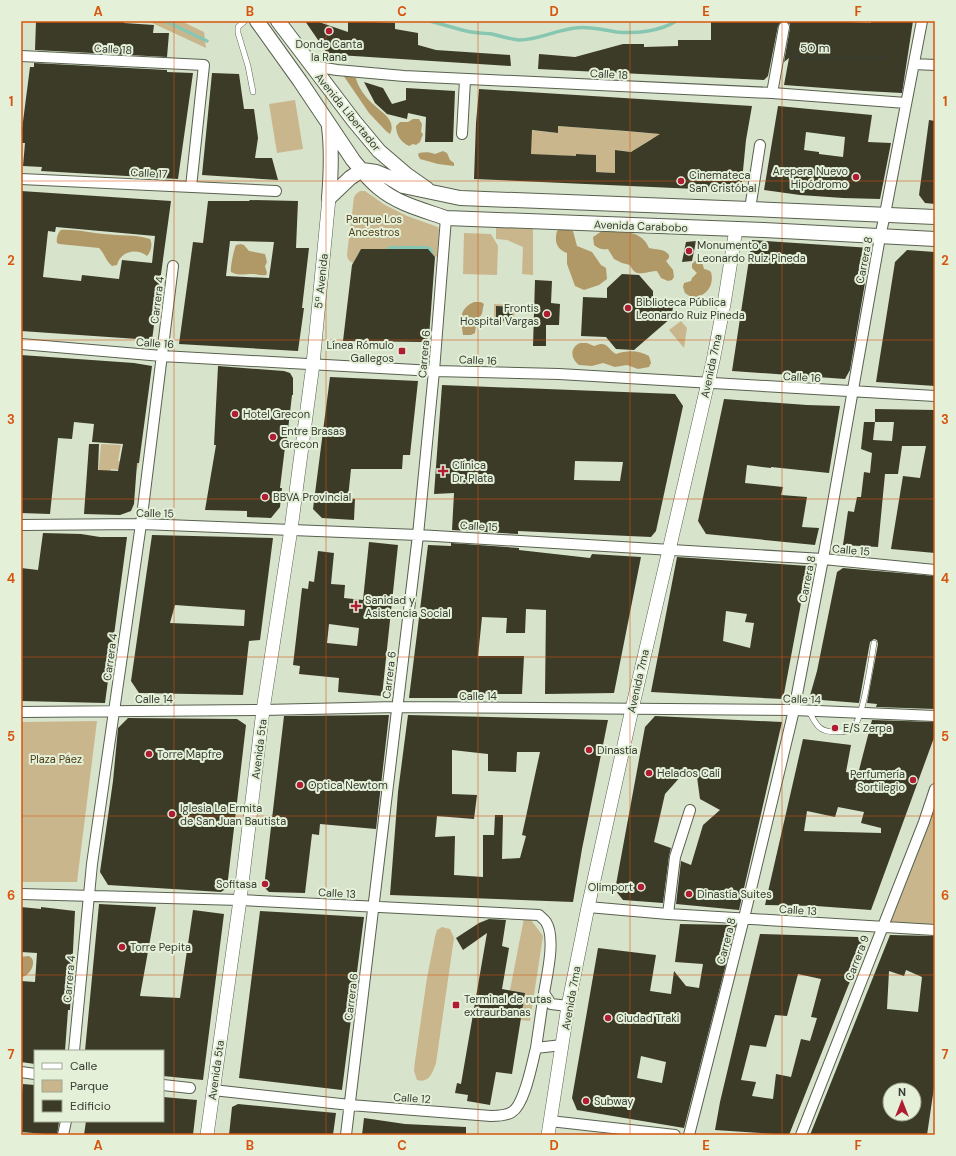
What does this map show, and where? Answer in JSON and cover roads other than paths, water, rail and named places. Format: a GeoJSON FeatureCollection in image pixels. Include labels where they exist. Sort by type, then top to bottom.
{"type":"FeatureCollection","features":[{"type":"Feature","properties":{"kind":"main road","name":"Avenida Libertador"},"geometry":{"type":"LineString","coordinates":[[257,21],[362,170]]}},
{"type":"Feature","properties":{"kind":"main road","name":"Avenida Libertador"},"geometry":{"type":"LineString","coordinates":[[278,21],[379,151],[430,192]]}},
{"type":"Feature","properties":{"kind":"main road"},"geometry":{"type":"LineString","coordinates":[[329,124],[332,148],[332,174],[329,198]]}},
{"type":"Feature","properties":{"kind":"main road"},"geometry":{"type":"LineString","coordinates":[[329,198],[350,178],[362,170]]}},
{"type":"Feature","properties":{"kind":"main road","name":"Avenida Carabobo"},"geometry":{"type":"LineString","coordinates":[[362,170],[376,172],[403,186],[460,198],[935,217]]}},
{"type":"Feature","properties":{"kind":"main road","name":"Avenida Carabobo"},"geometry":{"type":"LineString","coordinates":[[362,170],[378,188],[395,198],[415,208],[446,218],[736,229],[935,239]]}},
{"type":"Feature","properties":{"kind":"main road"},"geometry":{"type":"LineString","coordinates":[[722,208],[736,229]]}},
{"type":"Feature","properties":{"kind":"street","name":"Carrera 8"},"geometry":{"type":"LineString","coordinates":[[689,1135],[744,918],[794,710],[823,559],[880,237],[922,21]]}},
{"type":"Feature","properties":{"kind":"street"},"geometry":{"type":"LineString","coordinates":[[772,93],[784,27]]}},
{"type":"Feature","properties":{"kind":"street","name":"Calle 18"},"geometry":{"type":"LineString","coordinates":[[21,56],[204,65],[191,187]]}},
{"type":"Feature","properties":{"kind":"street"},"geometry":{"type":"LineString","coordinates":[[914,64],[935,65]]}},
{"type":"Feature","properties":{"kind":"street","name":"Calle 18"},"geometry":{"type":"LineString","coordinates":[[312,66],[356,72],[465,80],[772,93],[906,103]]}},
{"type":"Feature","properties":{"kind":"street"},"geometry":{"type":"LineString","coordinates":[[462,134],[465,80]]}},
{"type":"Feature","properties":{"kind":"street"},"geometry":{"type":"LineString","coordinates":[[750,209],[760,145]]}},
{"type":"Feature","properties":{"kind":"street","name":"Calle 17"},"geometry":{"type":"LineString","coordinates":[[21,179],[276,191]]}},
{"type":"Feature","properties":{"kind":"street","name":"5ª Avenida"},"geometry":{"type":"LineString","coordinates":[[313,364],[329,198]]}},
{"type":"Feature","properties":{"kind":"street","name":"Carrera 6"},"geometry":{"type":"LineString","coordinates":[[346,1135],[418,535],[434,371],[446,218]]}},
{"type":"Feature","properties":{"kind":"street","name":"Avenida 7ma"},"geometry":{"type":"LineString","coordinates":[[548,1135],[568,1006],[588,907],[632,709],[708,384],[724,304],[736,229]]}},
{"type":"Feature","properties":{"kind":"street","name":"Carrera 4"},"geometry":{"type":"LineString","coordinates":[[74,1050],[88,895],[141,524],[173,266]]}},
{"type":"Feature","properties":{"kind":"street","name":"Calle 16"},"geometry":{"type":"LineString","coordinates":[[21,344],[162,356],[434,371],[559,374],[708,384],[935,396]]}},
{"type":"Feature","properties":{"kind":"street","name":"Avenida 5ta"},"geometry":{"type":"LineString","coordinates":[[206,1135],[240,900],[264,710],[291,529],[313,364]]}},
{"type":"Feature","properties":{"kind":"street","name":"Calle 15"},"geometry":{"type":"LineString","coordinates":[[21,525],[141,524],[418,535],[823,559],[935,570]]}},
{"type":"Feature","properties":{"kind":"street","name":"Calle 14"},"geometry":{"type":"LineString","coordinates":[[21,712],[264,710],[397,707],[794,710],[809,712],[935,716]]}},
{"type":"Feature","properties":{"kind":"street","name":"Carrera 9"},"geometry":{"type":"LineString","coordinates":[[801,1135],[924,822],[935,789]]}},
{"type":"Feature","properties":{"kind":"street"},"geometry":{"type":"LineString","coordinates":[[668,914],[675,857],[690,810]]}},
{"type":"Feature","properties":{"kind":"street","name":"Calle 13"},"geometry":{"type":"LineString","coordinates":[[21,894],[240,900],[539,915],[546,922],[551,938],[548,972],[544,993]]}},
{"type":"Feature","properties":{"kind":"street","name":"Calle 13"},"geometry":{"type":"LineString","coordinates":[[588,907],[668,914],[935,930]]}},
{"type":"Feature","properties":{"kind":"street"},"geometry":{"type":"LineString","coordinates":[[544,993],[551,1004],[568,1006]]}},
{"type":"Feature","properties":{"kind":"street","name":"Calle 12"},"geometry":{"type":"LineString","coordinates":[[213,1090],[350,1105],[502,1116],[512,1112],[521,1101],[536,1048],[544,993]]}},
{"type":"Feature","properties":{"kind":"street"},"geometry":{"type":"LineString","coordinates":[[536,1048],[562,1045]]}},
{"type":"Feature","properties":{"kind":"street"},"geometry":{"type":"LineString","coordinates":[[21,1072],[34,1074]]}},
{"type":"Feature","properties":{"kind":"street"},"geometry":{"type":"LineString","coordinates":[[164,1085],[190,1088]]}},
{"type":"Feature","properties":{"kind":"street"},"geometry":{"type":"LineString","coordinates":[[550,1121],[675,1135]]}},
{"type":"Feature","properties":{"kind":"street"},"geometry":{"type":"LineString","coordinates":[[63,1135],[66,1122]]}},
{"type":"Feature","properties":{"kind":"lane"},"geometry":{"type":"LineString","coordinates":[[245,21],[238,27],[238,32],[248,66],[253,92]]}},
{"type":"Feature","properties":{"kind":"lane"},"geometry":{"type":"LineString","coordinates":[[809,712],[821,730],[834,732],[850,730],[854,727],[861,713],[874,644]]}},
{"type":"Feature","properties":{"kind":"waterway"},"geometry":{"type":"LineString","coordinates":[[165,21],[207,41]]}},
{"type":"Feature","properties":{"kind":"waterway"},"geometry":{"type":"LineString","coordinates":[[430,21],[466,31],[492,34],[519,40],[526,40],[568,29],[581,28],[632,33],[656,29],[676,21]]}},
{"type":"Feature","properties":{"kind":"place","name":"Donde Canta la Rana"},"geometry":{"type":"Point","coordinates":[329,31]}},
{"type":"Feature","properties":{"kind":"place","name":"Arepera Nuevo Hipódromo"},"geometry":{"type":"Point","coordinates":[856,177]}},
{"type":"Feature","properties":{"kind":"place","name":"Cinemateca San Cristóbal"},"geometry":{"type":"Point","coordinates":[681,181]}},
{"type":"Feature","properties":{"kind":"place","name":"Monumento a Leonardo Ruiz Pineda"},"geometry":{"type":"Point","coordinates":[689,251]}},
{"type":"Feature","properties":{"kind":"place","name":"Biblioteca Pública Leonardo Ruiz Pineda"},"geometry":{"type":"Point","coordinates":[628,308]}},
{"type":"Feature","properties":{"kind":"place","name":"Frontis Hospital Vargas"},"geometry":{"type":"Point","coordinates":[547,314]}},
{"type":"Feature","properties":{"kind":"place","name":"Línea Rómulo Gallegos"},"geometry":{"type":"Point","coordinates":[402,351]}},
{"type":"Feature","properties":{"kind":"place","name":"Hotel Grecon"},"geometry":{"type":"Point","coordinates":[235,414]}},
{"type":"Feature","properties":{"kind":"place","name":"Entre Brasas Grecon"},"geometry":{"type":"Point","coordinates":[273,437]}},
{"type":"Feature","properties":{"kind":"place","name":"Clínica Dr. Plata"},"geometry":{"type":"Point","coordinates":[443,471]}},
{"type":"Feature","properties":{"kind":"place","name":"BBVA Provincial"},"geometry":{"type":"Point","coordinates":[265,497]}},
{"type":"Feature","properties":{"kind":"place","name":"Sanidad y Asistencia Social"},"geometry":{"type":"Point","coordinates":[356,606]}},
{"type":"Feature","properties":{"kind":"place","name":"E/S Zerpa"},"geometry":{"type":"Point","coordinates":[835,728]}},
{"type":"Feature","properties":{"kind":"place","name":"Dinastía"},"geometry":{"type":"Point","coordinates":[589,750]}},
{"type":"Feature","properties":{"kind":"place","name":"Torre Mapfre"},"geometry":{"type":"Point","coordinates":[149,754]}},
{"type":"Feature","properties":{"kind":"place","name":"Helados Cali"},"geometry":{"type":"Point","coordinates":[649,773]}},
{"type":"Feature","properties":{"kind":"place","name":"Perfumería Sortilegio"},"geometry":{"type":"Point","coordinates":[913,780]}},
{"type":"Feature","properties":{"kind":"place","name":"Optica Newtom"},"geometry":{"type":"Point","coordinates":[300,785]}},
{"type":"Feature","properties":{"kind":"place","name":"Iglesia La Ermita de San Juan Bautista"},"geometry":{"type":"Point","coordinates":[172,814]}},
{"type":"Feature","properties":{"kind":"place","name":"Sofitasa"},"geometry":{"type":"Point","coordinates":[265,884]}},
{"type":"Feature","properties":{"kind":"place","name":"Olimport"},"geometry":{"type":"Point","coordinates":[641,887]}},
{"type":"Feature","properties":{"kind":"place","name":"Dinastía Suites"},"geometry":{"type":"Point","coordinates":[689,894]}},
{"type":"Feature","properties":{"kind":"place","name":"Torre Pepita"},"geometry":{"type":"Point","coordinates":[122,947]}},
{"type":"Feature","properties":{"kind":"place","name":"Terminal de rutas extraurbanas"},"geometry":{"type":"Point","coordinates":[456,1005]}},
{"type":"Feature","properties":{"kind":"place","name":"Ciudad Traki"},"geometry":{"type":"Point","coordinates":[608,1018]}},
{"type":"Feature","properties":{"kind":"place","name":"Subway"},"geometry":{"type":"Point","coordinates":[586,1101]}},
{"type":"Feature","properties":{"kind":"park label","name":"Parque Los Ancestros"},"geometry":{"type":"Point","coordinates":[374,225]}},
{"type":"Feature","properties":{"kind":"park label","name":"Plaza Páez"},"geometry":{"type":"Point","coordinates":[56,759]}}]}
